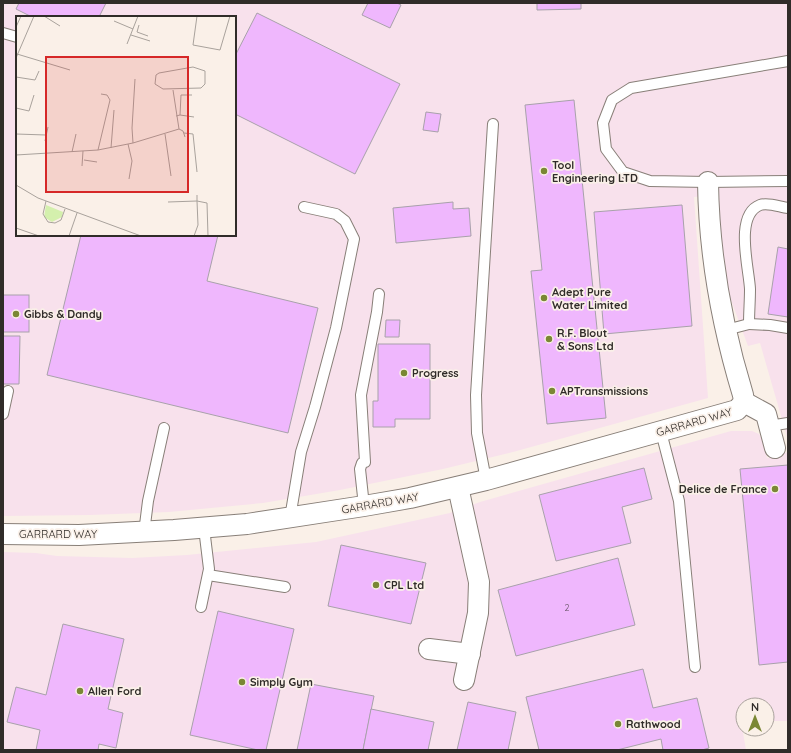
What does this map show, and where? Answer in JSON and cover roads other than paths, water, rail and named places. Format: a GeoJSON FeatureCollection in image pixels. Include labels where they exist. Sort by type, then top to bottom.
{"type":"FeatureCollection","features":[{"type":"Feature","properties":{"kind":"street","name":"GARRARD WAY"},"geometry":{"type":"LineString","coordinates":[[3,534],[79,535],[144,533],[247,524],[364,506],[410,498],[486,480],[737,410],[744,402],[744,395],[721,310],[712,245],[708,182]]}},
{"type":"Feature","properties":{"kind":"street","name":"GARRARD WAY"},"geometry":{"type":"LineString","coordinates":[[744,402],[766,414],[779,425],[775,448]]}},
{"type":"Feature","properties":{"kind":"street"},"geometry":{"type":"LineString","coordinates":[[458,487],[480,582],[478,613],[464,680]]}},
{"type":"Feature","properties":{"kind":"street"},"geometry":{"type":"LineString","coordinates":[[429,649],[470,654]]}},
{"type":"Feature","properties":{"kind":"lane"},"geometry":{"type":"LineString","coordinates":[[3,33],[16,37]]}},
{"type":"Feature","properties":{"kind":"lane"},"geometry":{"type":"LineString","coordinates":[[788,61],[631,88],[612,100],[603,123],[606,149],[623,172],[650,181],[788,181]]}},
{"type":"Feature","properties":{"kind":"lane"},"geometry":{"type":"LineString","coordinates":[[486,480],[478,433],[476,395],[493,124]]}},
{"type":"Feature","properties":{"kind":"lane"},"geometry":{"type":"LineString","coordinates":[[749,324],[750,289],[744,236],[748,217],[759,205],[764,204],[788,208]]}},
{"type":"Feature","properties":{"kind":"lane"},"geometry":{"type":"LineString","coordinates":[[290,518],[301,452],[315,407],[336,328],[354,239],[345,221],[336,214],[304,207]]}},
{"type":"Feature","properties":{"kind":"lane"},"geometry":{"type":"LineString","coordinates":[[364,506],[360,469],[362,463],[365,462],[361,395],[379,294]]}},
{"type":"Feature","properties":{"kind":"lane"},"geometry":{"type":"LineString","coordinates":[[726,330],[749,324],[788,328]]}},
{"type":"Feature","properties":{"kind":"lane"},"geometry":{"type":"LineString","coordinates":[[3,414],[8,390]]}},
{"type":"Feature","properties":{"kind":"lane"},"geometry":{"type":"LineString","coordinates":[[144,533],[148,501],[164,428]]}},
{"type":"Feature","properties":{"kind":"lane"},"geometry":{"type":"LineString","coordinates":[[661,432],[679,501],[695,667]]}},
{"type":"Feature","properties":{"kind":"lane"},"geometry":{"type":"LineString","coordinates":[[201,607],[209,569],[204,528]]}},
{"type":"Feature","properties":{"kind":"lane"},"geometry":{"type":"LineString","coordinates":[[208,575],[285,587]]}},
{"type":"Feature","properties":{"kind":"place","name":"Tool Engineering LTD"},"geometry":{"type":"Point","coordinates":[544,171]}},
{"type":"Feature","properties":{"kind":"place","name":"Adept Pure Water Limited"},"geometry":{"type":"Point","coordinates":[544,298]}},
{"type":"Feature","properties":{"kind":"place","name":"Gibbs & Dandy"},"geometry":{"type":"Point","coordinates":[16,314]}},
{"type":"Feature","properties":{"kind":"place","name":"R.F. Blout & Sons Ltd"},"geometry":{"type":"Point","coordinates":[549,339]}},
{"type":"Feature","properties":{"kind":"place","name":"Progress"},"geometry":{"type":"Point","coordinates":[404,373]}},
{"type":"Feature","properties":{"kind":"place","name":"APTransmissions"},"geometry":{"type":"Point","coordinates":[552,391]}},
{"type":"Feature","properties":{"kind":"place","name":"Delice de France"},"geometry":{"type":"Point","coordinates":[775,489]}},
{"type":"Feature","properties":{"kind":"place","name":"CPL Ltd"},"geometry":{"type":"Point","coordinates":[376,585]}},
{"type":"Feature","properties":{"kind":"place","name":"Simply Gym"},"geometry":{"type":"Point","coordinates":[242,682]}},
{"type":"Feature","properties":{"kind":"place","name":"Allen Ford"},"geometry":{"type":"Point","coordinates":[80,691]}},
{"type":"Feature","properties":{"kind":"place","name":"Rathwood"},"geometry":{"type":"Point","coordinates":[618,724]}}]}
